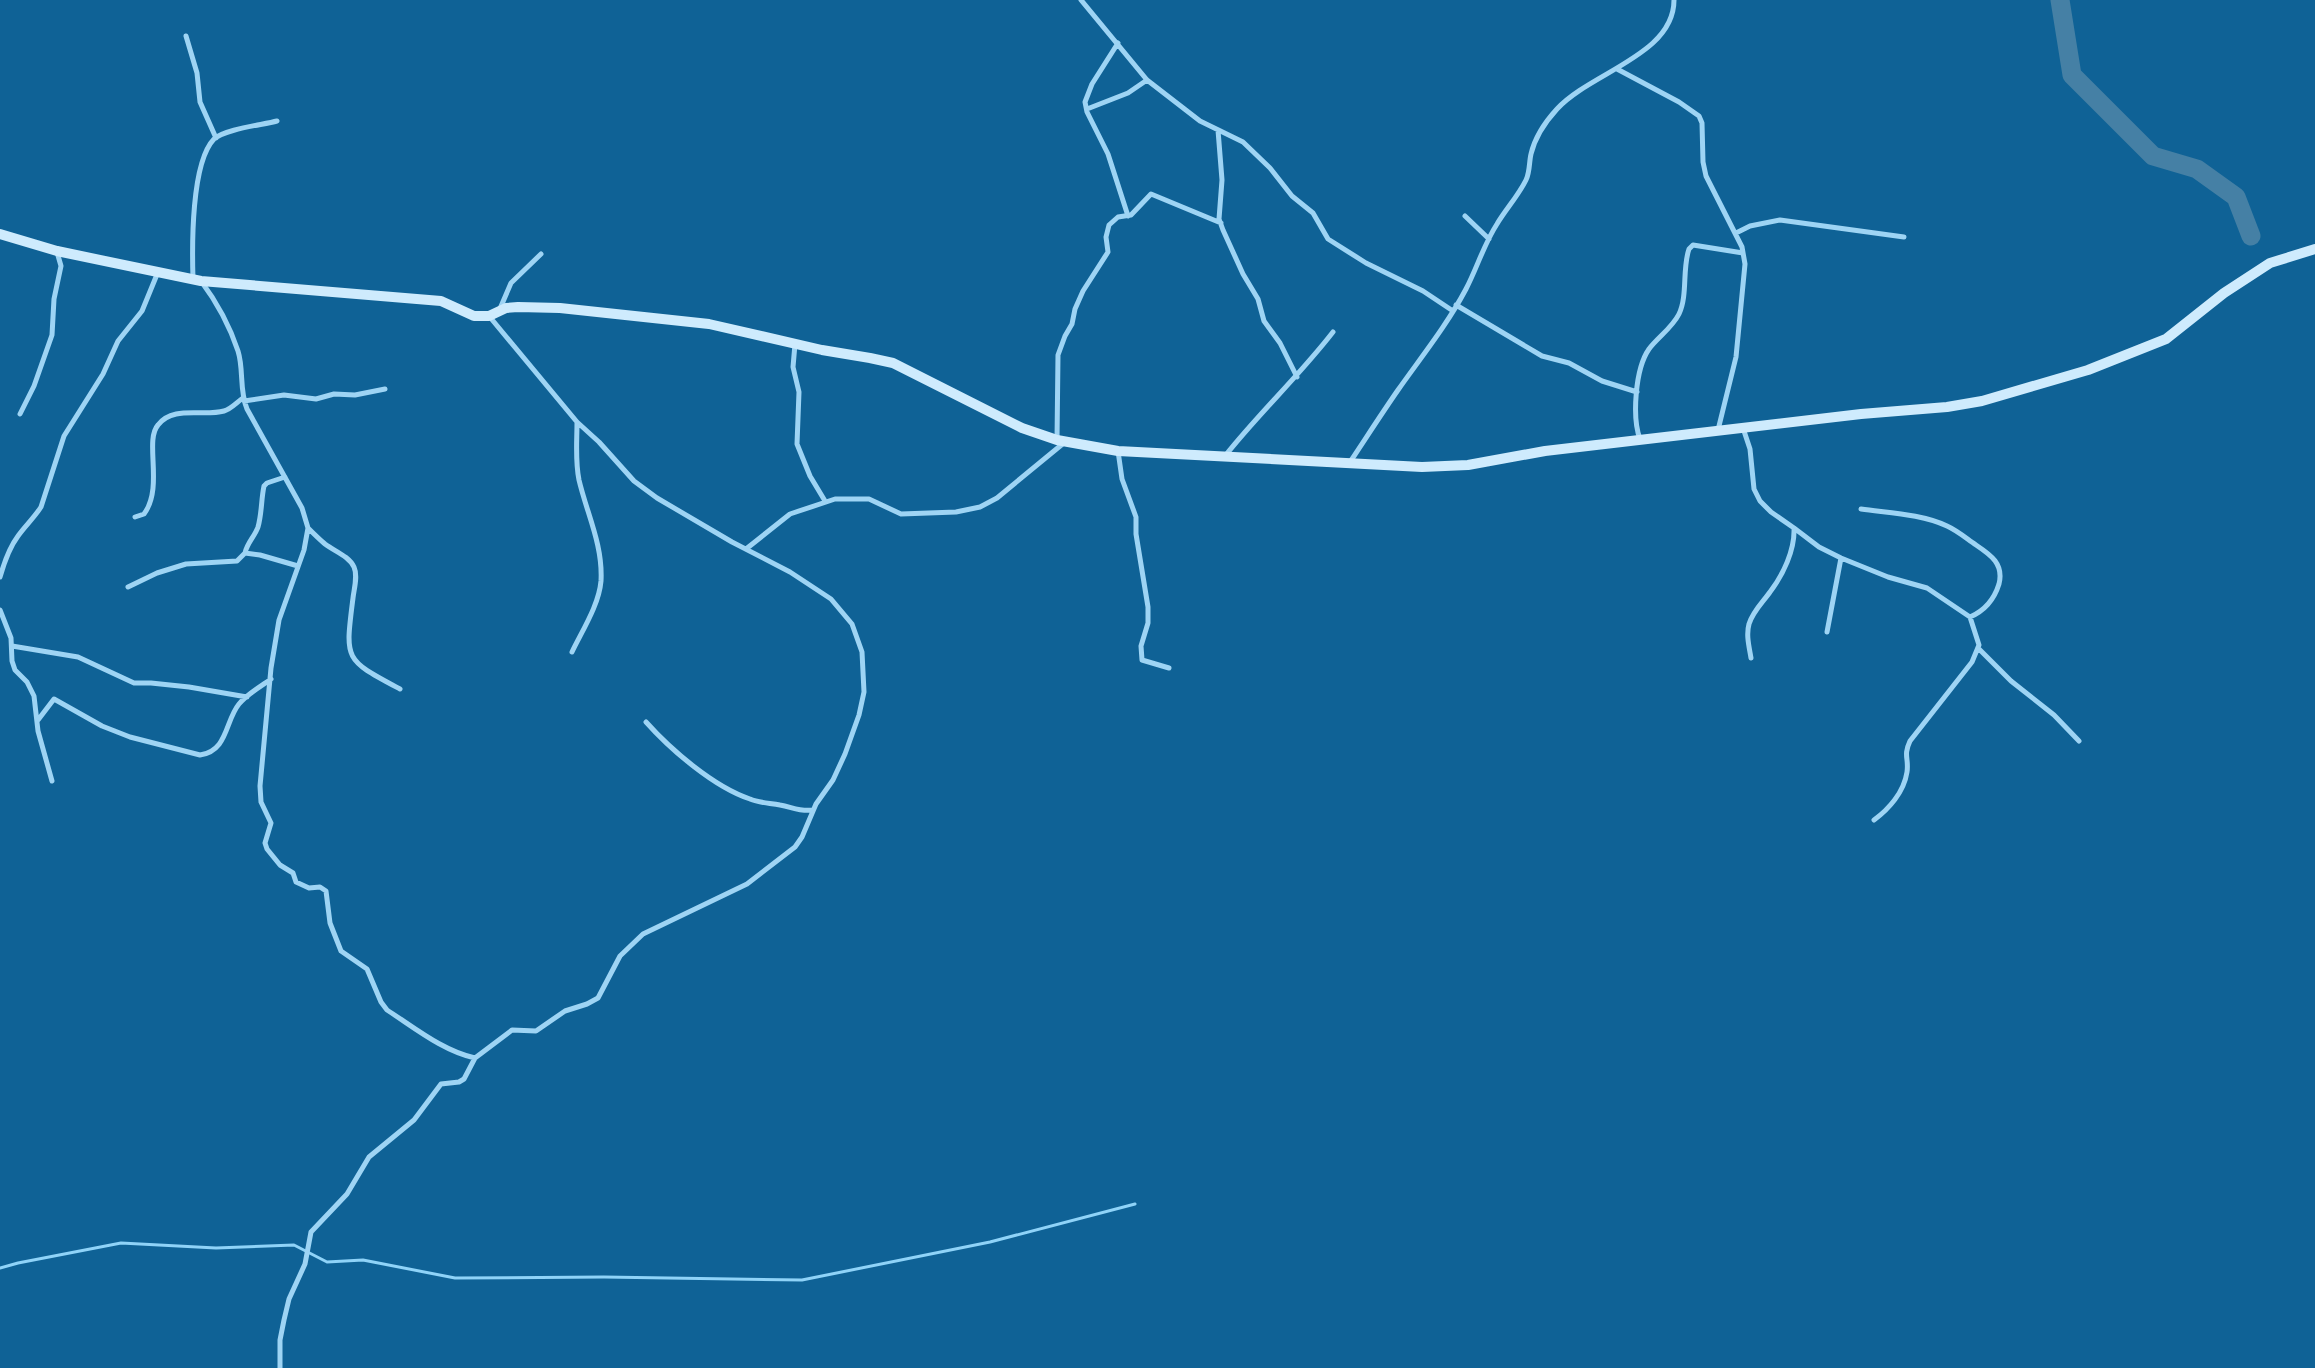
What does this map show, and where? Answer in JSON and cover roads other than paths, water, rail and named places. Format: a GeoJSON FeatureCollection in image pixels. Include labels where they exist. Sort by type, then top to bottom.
{"type":"FeatureCollection","features":[{"type":"Feature","properties":{"kind":"street"},"geometry":{"type":"LineString","coordinates":[[1081,0],[1147,80],[1200,121],[1243,142],[1270,168],[1292,196],[1313,213],[1328,239],[1366,263],[1423,291],[1453,311]]}},
{"type":"Feature","properties":{"kind":"street"},"geometry":{"type":"LineString","coordinates":[[1349,464],[1453,311],[1489,238],[1527,178],[1531,154],[1546,123],[1562,104],[1578,90],[1617,69],[1660,36],[1672,18],[1674,0]]}},
{"type":"Feature","properties":{"kind":"street"},"geometry":{"type":"LineString","coordinates":[[186,36],[197,73],[200,102],[216,138]]}},
{"type":"Feature","properties":{"kind":"street"},"geometry":{"type":"LineString","coordinates":[[1118,43],[1092,84],[1085,102],[1108,154],[1128,216]]}},
{"type":"Feature","properties":{"kind":"street"},"geometry":{"type":"LineString","coordinates":[[1617,69],[1679,102],[1699,116],[1702,123],[1706,176],[1736,233],[1743,253],[1745,264],[1736,357],[1718,431]]}},
{"type":"Feature","properties":{"kind":"street"},"geometry":{"type":"LineString","coordinates":[[1087,109],[1128,93],[1147,80]]}},
{"type":"Feature","properties":{"kind":"street"},"geometry":{"type":"LineString","coordinates":[[277,121],[230,132],[216,138],[207,152],[196,188],[192,248],[197,280],[218,308],[238,352],[243,399],[260,435],[302,508],[308,528],[280,620],[271,679],[259,795],[271,823],[265,842],[267,849],[276,861],[293,873],[296,882],[310,888],[320,888],[326,892],[330,923],[341,951],[367,968],[381,1002],[387,1010],[442,1045],[462,1055],[475,1058]]}},
{"type":"Feature","properties":{"kind":"street"},"geometry":{"type":"LineString","coordinates":[[1218,130],[1219,158],[1222,169],[1221,223],[1242,274],[1258,299],[1264,321],[1280,343],[1297,377]]}},
{"type":"Feature","properties":{"kind":"street"},"geometry":{"type":"LineString","coordinates":[[1061,441],[1058,355],[1064,336],[1072,324],[1075,309],[1083,291],[1108,252],[1106,237],[1109,224],[1118,218],[1128,216],[1151,194],[1221,223]]}},
{"type":"Feature","properties":{"kind":"street"},"geometry":{"type":"LineString","coordinates":[[1465,216],[1489,238]]}},
{"type":"Feature","properties":{"kind":"street"},"geometry":{"type":"LineString","coordinates":[[1736,233],[1750,226],[1780,220],[1904,237]]}},
{"type":"Feature","properties":{"kind":"street"},"geometry":{"type":"LineString","coordinates":[[0,234],[57,251],[197,280],[441,301],[474,316],[489,316],[518,306],[560,308],[709,324],[795,344],[893,363],[1022,428],[1061,441],[1118,451],[1422,467],[1468,465],[1545,451],[1947,407],[1982,401],[2054,380],[2166,339],[2232,287],[2270,263],[2315,249]]}},
{"type":"Feature","properties":{"kind":"street"},"geometry":{"type":"LineString","coordinates":[[1640,440],[1635,427],[1634,417],[1642,364],[1648,351],[1680,313],[1690,247],[1693,245],[1743,253]]}},
{"type":"Feature","properties":{"kind":"street"},"geometry":{"type":"LineString","coordinates":[[20,414],[38,377],[52,336],[54,299],[61,266],[57,251]]}},
{"type":"Feature","properties":{"kind":"street"},"geometry":{"type":"LineString","coordinates":[[499,311],[511,283],[540,254]]}},
{"type":"Feature","properties":{"kind":"street"},"geometry":{"type":"LineString","coordinates":[[0,577],[4,563],[17,536],[35,517],[41,507],[64,436],[103,374],[118,341],[142,312],[159,271]]}},
{"type":"Feature","properties":{"kind":"street"},"geometry":{"type":"LineString","coordinates":[[1456,305],[1542,356],[1569,363],[1602,381],[1637,392]]}},
{"type":"Feature","properties":{"kind":"street"},"geometry":{"type":"LineString","coordinates":[[280,1368],[280,1340],[284,1320],[289,1299],[305,1264],[312,1232],[347,1194],[369,1157],[414,1120],[441,1084],[459,1082],[464,1079],[475,1058],[512,1030],[536,1031],[565,1010],[587,1004],[598,998],[603,992],[608,976],[620,956],[643,934],[747,884],[795,848],[802,837],[813,810],[833,780],[859,715],[864,692],[862,652],[852,624],[831,599],[790,572],[732,542],[650,492],[634,480],[599,442],[577,422],[489,316]]}},
{"type":"Feature","properties":{"kind":"street"},"geometry":{"type":"LineString","coordinates":[[1224,456],[1263,410],[1297,377],[1332,332]]}},
{"type":"Feature","properties":{"kind":"street"},"geometry":{"type":"LineString","coordinates":[[795,344],[793,368],[799,392],[797,444],[810,476],[825,501]]}},
{"type":"Feature","properties":{"kind":"street"},"geometry":{"type":"LineString","coordinates":[[135,517],[144,514],[153,496],[153,446],[156,426],[166,418],[179,414],[224,411],[243,399],[284,395],[316,399],[334,394],[355,395],[385,389]]}},
{"type":"Feature","properties":{"kind":"street"},"geometry":{"type":"LineString","coordinates":[[572,652],[597,599],[601,582],[600,551],[580,480],[576,455],[577,422]]}},
{"type":"Feature","properties":{"kind":"street"},"geometry":{"type":"LineString","coordinates":[[1743,428],[1750,450],[1754,489],[1760,500],[1771,512],[1819,547],[1841,558],[1888,577],[1927,588],[1970,618],[1975,627],[1978,648],[1972,662],[1959,681],[1910,741],[1905,751],[1907,771],[1904,783],[1891,805],[1874,820]]}},
{"type":"Feature","properties":{"kind":"street"},"geometry":{"type":"LineString","coordinates":[[746,549],[790,514],[825,501],[846,498],[869,499],[901,514],[956,512],[980,507],[997,498],[1061,441]]}},
{"type":"Feature","properties":{"kind":"street"},"geometry":{"type":"LineString","coordinates":[[1118,451],[1122,479],[1136,517],[1136,534],[1148,607],[1148,623],[1140,654],[1142,660],[1146,662],[1169,668]]}},
{"type":"Feature","properties":{"kind":"street"},"geometry":{"type":"LineString","coordinates":[[128,587],[170,568],[186,564],[237,560],[245,553],[248,544],[257,530],[261,516],[264,486],[267,483],[285,477]]}},
{"type":"Feature","properties":{"kind":"street"},"geometry":{"type":"LineString","coordinates":[[1861,509],[1907,515],[1948,526],[1997,561],[2000,570],[1997,588],[1990,602],[1980,613],[1970,618]]}},
{"type":"Feature","properties":{"kind":"street"},"geometry":{"type":"LineString","coordinates":[[308,528],[326,544],[347,558],[354,566],[355,584],[348,640],[354,661],[366,671],[400,689]]}},
{"type":"Feature","properties":{"kind":"street"},"geometry":{"type":"LineString","coordinates":[[1751,658],[1748,638],[1749,625],[1753,615],[1784,570],[1791,550],[1794,528]]}},
{"type":"Feature","properties":{"kind":"street"},"geometry":{"type":"LineString","coordinates":[[245,553],[260,555],[298,566]]}},
{"type":"Feature","properties":{"kind":"street"},"geometry":{"type":"LineString","coordinates":[[1827,632],[1841,558]]}},
{"type":"Feature","properties":{"kind":"street"},"geometry":{"type":"LineString","coordinates":[[0,610],[11,638],[12,661],[15,670],[27,682],[34,696],[38,732],[52,781]]}},
{"type":"Feature","properties":{"kind":"street"},"geometry":{"type":"LineString","coordinates":[[12,646],[78,657],[134,683],[189,687],[247,697]]}},
{"type":"Feature","properties":{"kind":"street"},"geometry":{"type":"LineString","coordinates":[[1978,648],[2012,681],[2054,715],[2079,741]]}},
{"type":"Feature","properties":{"kind":"street"},"geometry":{"type":"LineString","coordinates":[[38,720],[54,699],[102,726],[130,737],[200,755],[216,750],[223,740],[239,704],[271,679]]}},
{"type":"Feature","properties":{"kind":"street"},"geometry":{"type":"LineString","coordinates":[[646,722],[682,758],[736,794],[750,800],[802,811],[813,810]]}},
{"type":"Feature","properties":{"kind":"waterway"},"geometry":{"type":"LineString","coordinates":[[2060,0],[2072,75],[2153,156],[2197,169],[2236,197],[2251,236]]}},
{"type":"Feature","properties":{"kind":"waterway"},"geometry":{"type":"LineString","coordinates":[[0,1268],[121,1243],[216,1248],[294,1245],[327,1262],[363,1260],[455,1278],[604,1277],[802,1280],[990,1242],[1135,1204]]}}]}
